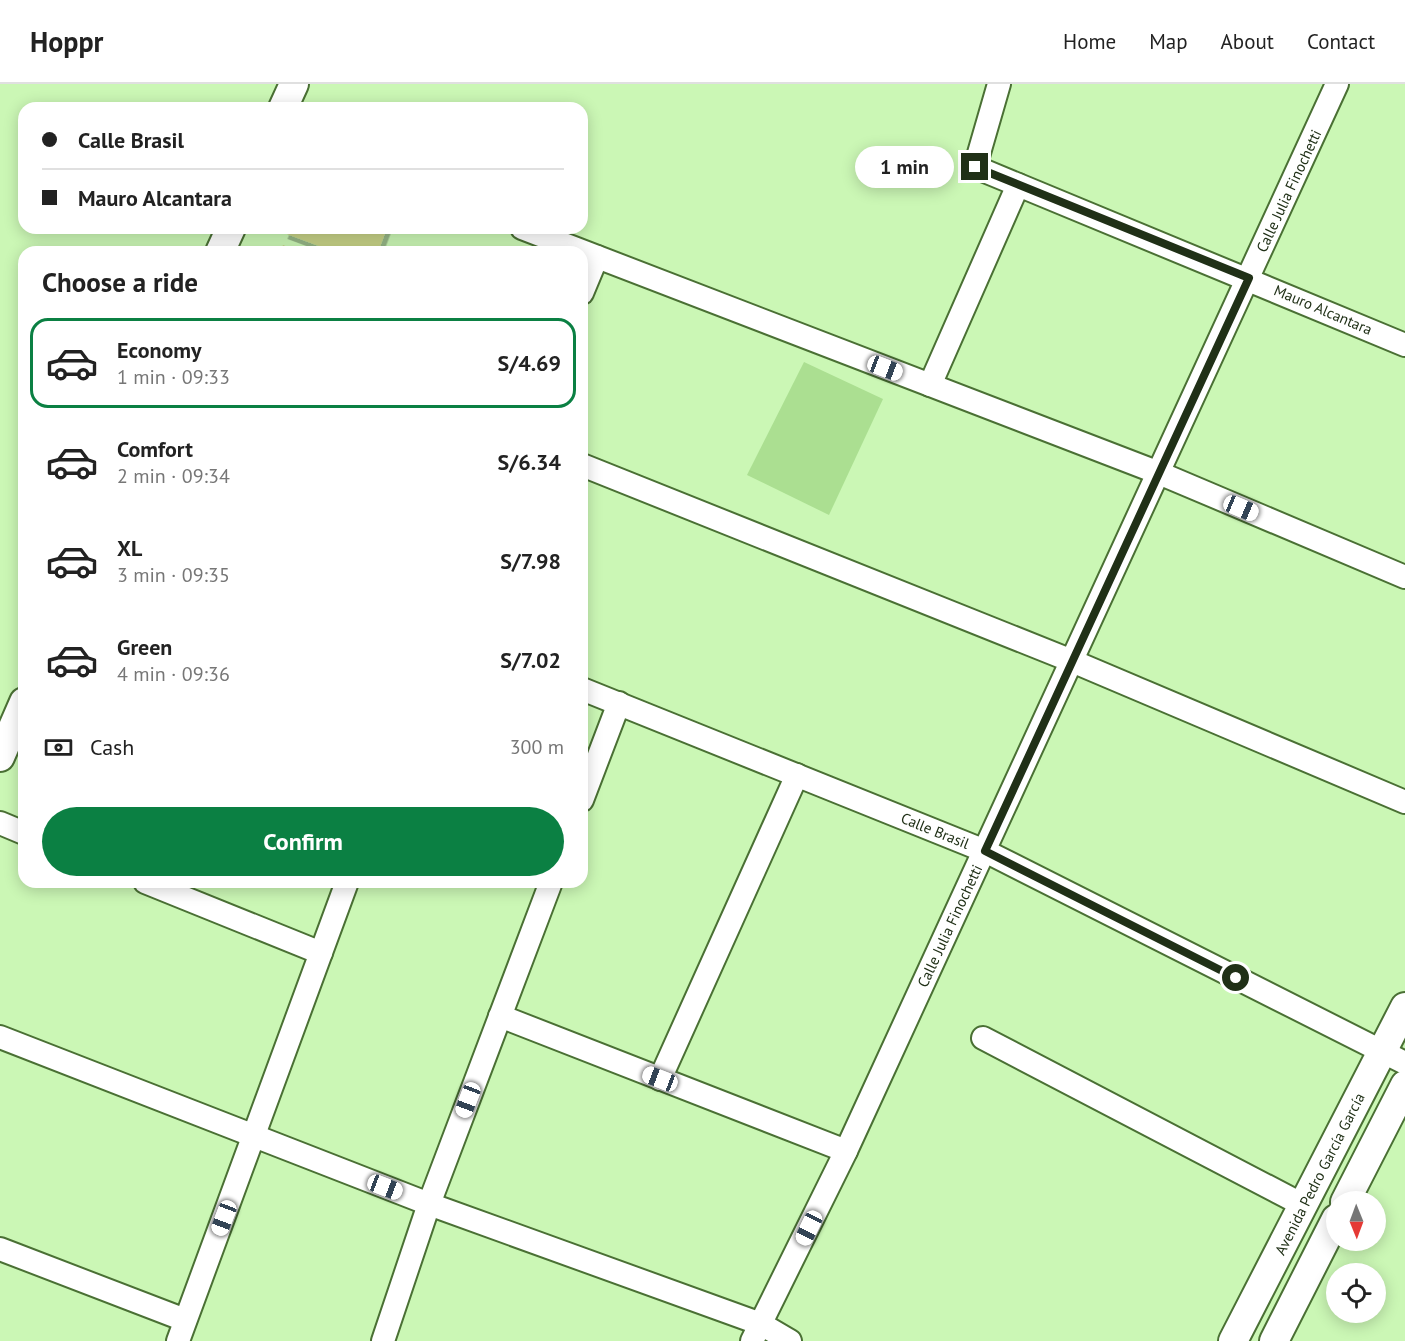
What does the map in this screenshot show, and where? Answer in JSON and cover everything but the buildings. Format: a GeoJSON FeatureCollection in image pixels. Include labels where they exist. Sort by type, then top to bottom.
{"type":"FeatureCollection","features":[{"type":"Feature","properties":{"kind":"street"},"geometry":{"type":"LineString","coordinates":[[286,102],[294,84]]}},
{"type":"Feature","properties":{"kind":"street","name":"Mauro Alcantara"},"geometry":{"type":"LineString","coordinates":[[999,84],[975,167],[1249,278],[1405,345]]}},
{"type":"Feature","properties":{"kind":"street","name":"Calle Julia Finochetti"},"geometry":{"type":"LineString","coordinates":[[757,1333],[846,1151],[1337,84]]}},
{"type":"Feature","properties":{"kind":"street"},"geometry":{"type":"LineString","coordinates":[[930,385],[1018,185]]}},
{"type":"Feature","properties":{"kind":"street"},"geometry":{"type":"LineString","coordinates":[[538,234],[569,246]]}},
{"type":"Feature","properties":{"kind":"street"},"geometry":{"type":"LineString","coordinates":[[588,254],[1159,473],[1405,577]]}},
{"type":"Feature","properties":{"kind":"street"},"geometry":{"type":"LineString","coordinates":[[588,279],[597,257]]}},
{"type":"Feature","properties":{"kind":"street"},"geometry":{"type":"LineString","coordinates":[[588,467],[1072,661],[1405,802]]}},
{"type":"Feature","properties":{"kind":"street","name":"Calle Brasil"},"geometry":{"type":"LineString","coordinates":[[588,691],[985,851],[1394,1057]]}},
{"type":"Feature","properties":{"kind":"street"},"geometry":{"type":"LineString","coordinates":[[588,784],[619,704]]}},
{"type":"Feature","properties":{"kind":"street"},"geometry":{"type":"LineString","coordinates":[[0,757],[18,716]]}},
{"type":"Feature","properties":{"kind":"street"},"geometry":{"type":"LineString","coordinates":[[660,1079],[797,776]]}},
{"type":"Feature","properties":{"kind":"street"},"geometry":{"type":"LineString","coordinates":[[0,823],[18,830]]}},
{"type":"Feature","properties":{"kind":"street"},"geometry":{"type":"LineString","coordinates":[[161,888],[321,953]]}},
{"type":"Feature","properties":{"kind":"street"},"geometry":{"type":"LineString","coordinates":[[178,1341],[345,888]]}},
{"type":"Feature","properties":{"kind":"street"},"geometry":{"type":"LineString","coordinates":[[383,1341],[429,1204],[549,888]]}},
{"type":"Feature","properties":{"kind":"street","name":"Avenida Pedro García García"},"geometry":{"type":"LineString","coordinates":[[1233,1341],[1303,1205],[1394,1057],[1405,1007]]}},
{"type":"Feature","properties":{"kind":"street"},"geometry":{"type":"LineString","coordinates":[[500,1016],[846,1151]]}},
{"type":"Feature","properties":{"kind":"street"},"geometry":{"type":"LineString","coordinates":[[0,1037],[757,1333],[790,1341]]}},
{"type":"Feature","properties":{"kind":"street"},"geometry":{"type":"LineString","coordinates":[[983,1038],[1303,1205]]}},
{"type":"Feature","properties":{"kind":"street"},"geometry":{"type":"LineString","coordinates":[[1352,1191],[1405,1085]]}},
{"type":"Feature","properties":{"kind":"street"},"geometry":{"type":"LineString","coordinates":[[1274,1341],[1326,1239]]}},
{"type":"Feature","properties":{"kind":"street"},"geometry":{"type":"LineString","coordinates":[[0,1249],[186,1320]]}},
{"type":"Feature","properties":{"kind":"green space"},"geometry":{"type":"Polygon","coordinates":[[[804,362],[883,399],[829,515],[747,475],[804,362]]]}},
{"type":"Feature","properties":{"kind":"route"},"geometry":{"type":"LineString","coordinates":[[975,167],[1249,278],[985,851],[1236,978]]}}]}
